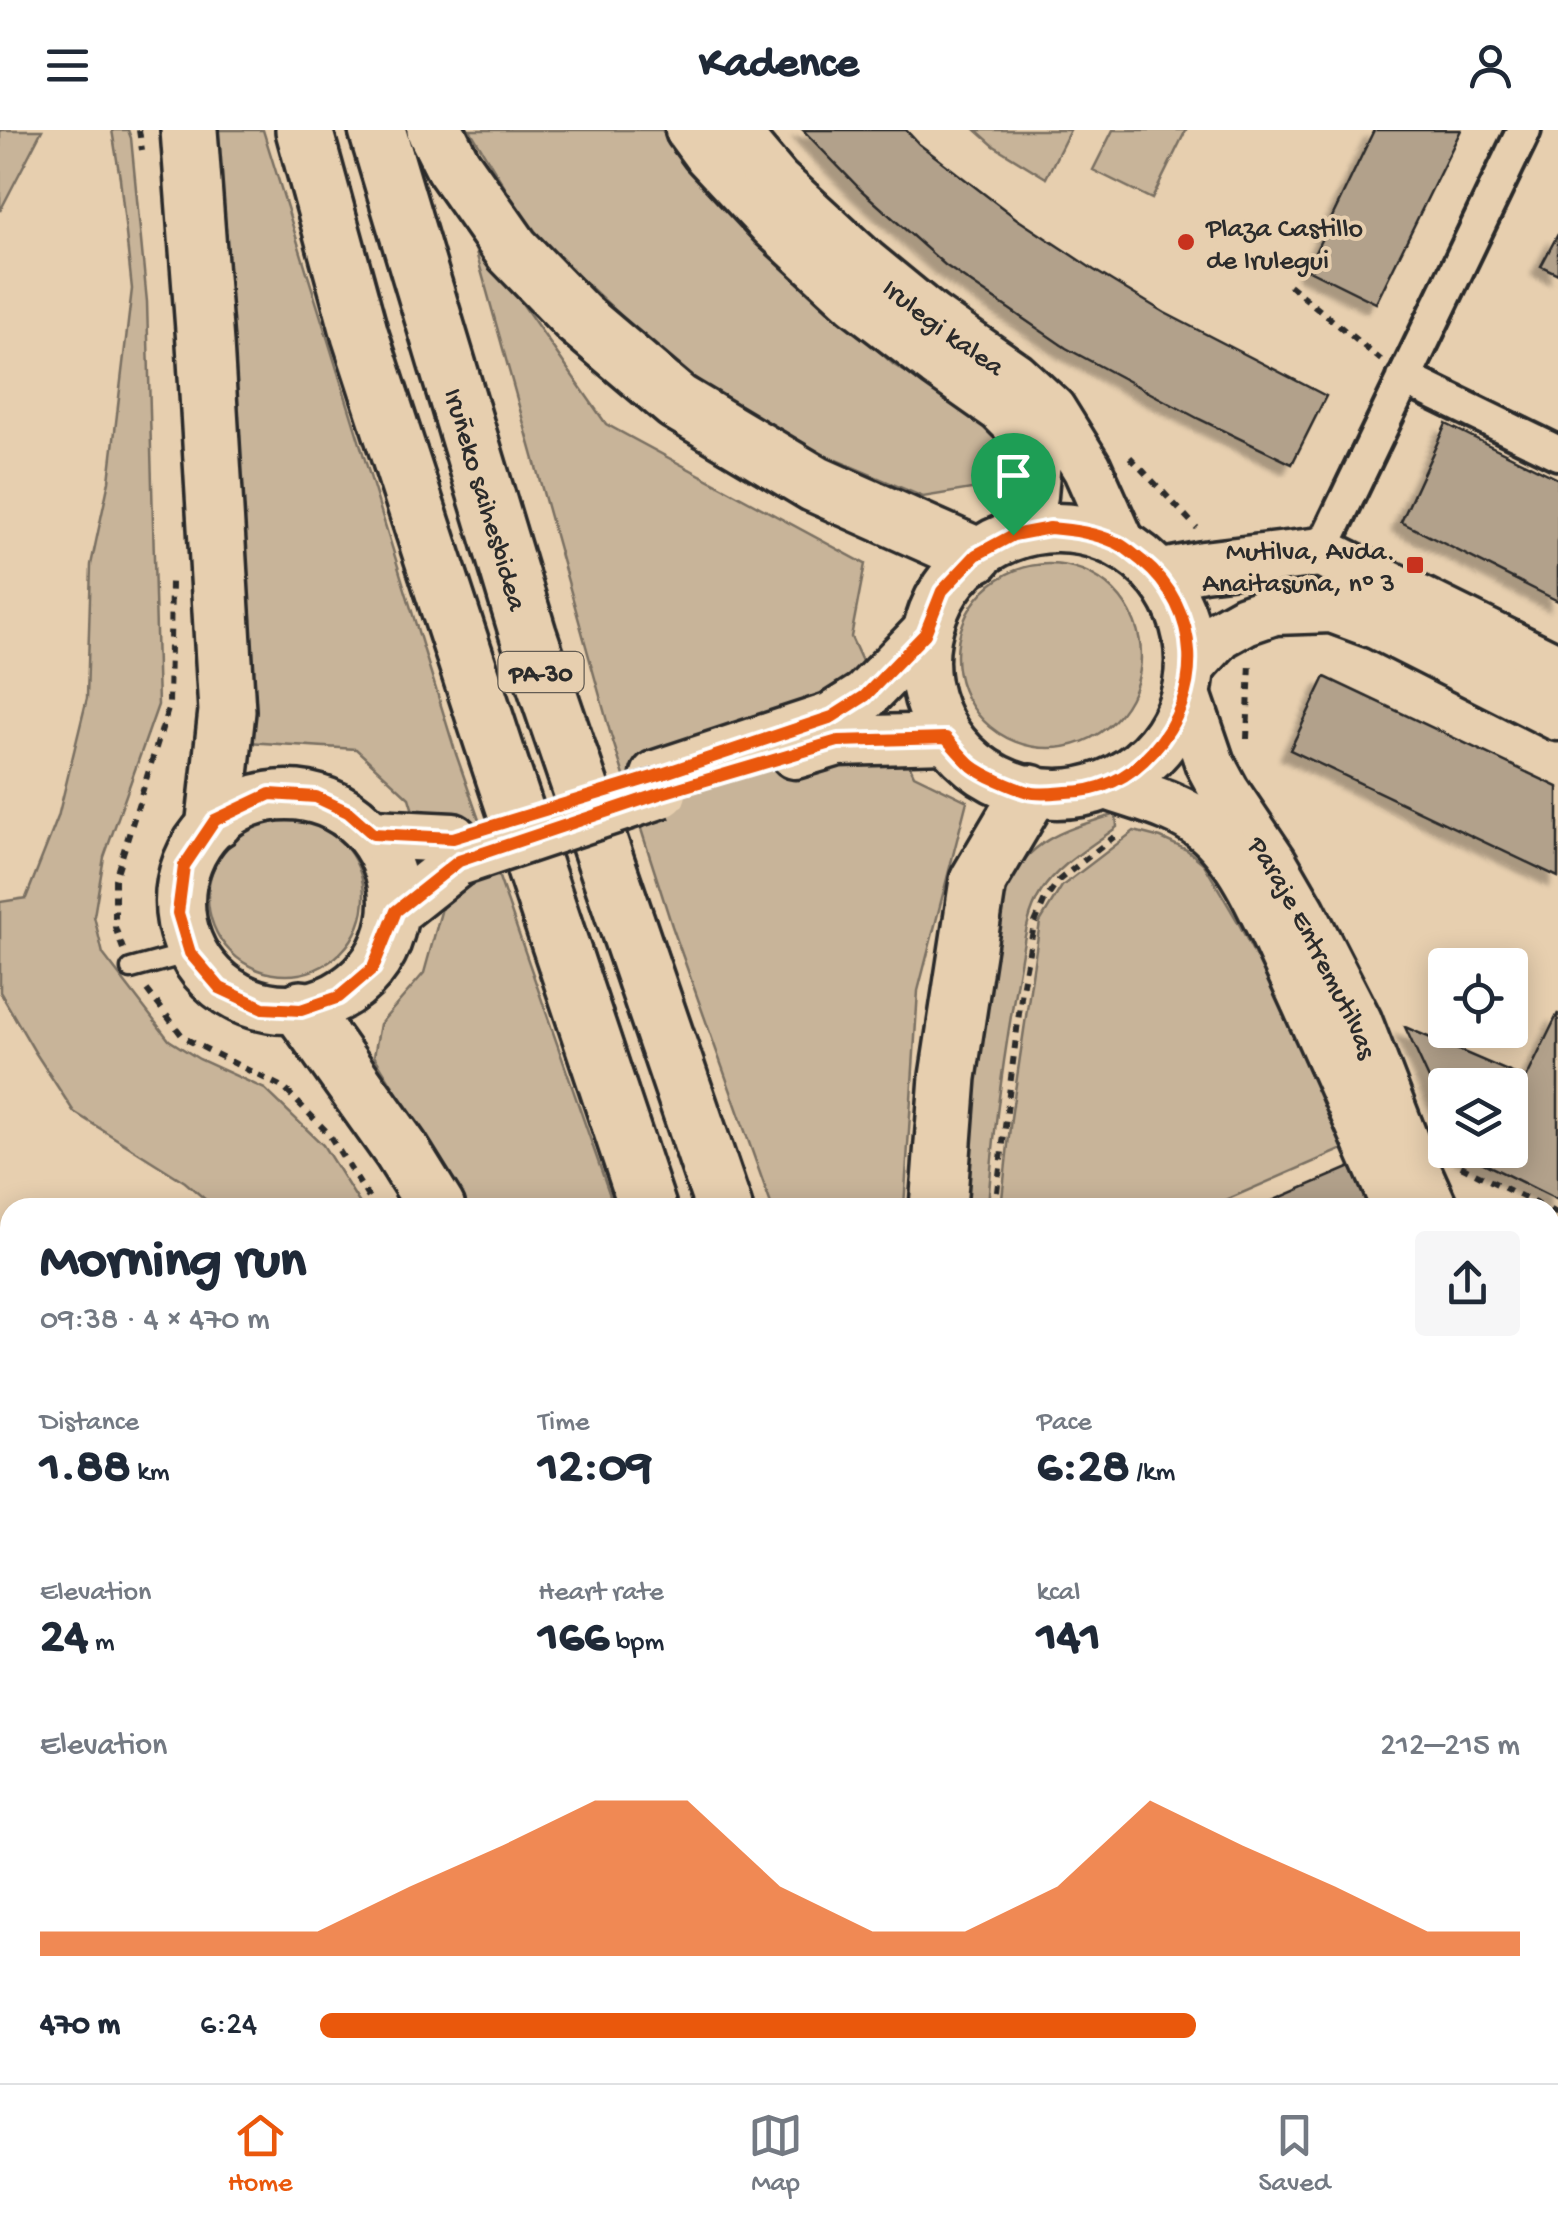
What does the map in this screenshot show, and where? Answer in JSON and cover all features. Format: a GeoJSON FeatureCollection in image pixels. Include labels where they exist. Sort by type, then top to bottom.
{"type":"FeatureCollection","features":[{"type":"Feature","properties":{"kind":"highway"},"geometry":{"type":"LineString","coordinates":[[188,130],[206,343],[226,711],[215,820]]}},
{"type":"Feature","properties":{"kind":"highway","name":"PA-30"},"geometry":{"type":"LineString","coordinates":[[304,130],[360,335],[645,1198]]}},
{"type":"Feature","properties":{"kind":"highway","name":"Iruñeko saihesbidea"},"geometry":{"type":"LineString","coordinates":[[377,130],[528,634],[721,1198]]}},
{"type":"Feature","properties":{"kind":"highway"},"geometry":{"type":"LineString","coordinates":[[435,130],[453,166],[512,250],[578,318],[677,402],[815,484],[994,545]]}},
{"type":"Feature","properties":{"kind":"highway"},"geometry":{"type":"LineString","coordinates":[[939,1198],[948,1077],[978,882],[1030,793]]}},
{"type":"Feature","properties":{"kind":"highway"},"geometry":{"type":"LineString","coordinates":[[301,1010],[431,1198]]}},
{"type":"Feature","properties":{"kind":"street","name":"Irulegi kalea"},"geometry":{"type":"LineString","coordinates":[[690,130],[774,225],[856,301],[1001,408],[1026,433],[1036,458],[1033,496],[994,545]]}},
{"type":"Feature","properties":{"kind":"street","name":"Irulegi kalea"},"geometry":{"type":"LineString","coordinates":[[732,130],[776,182],[864,263],[931,318],[1014,376],[1051,410],[1087,468],[1121,544]]}},
{"type":"Feature","properties":{"kind":"street"},"geometry":{"type":"LineString","coordinates":[[1321,552],[1524,130]]}},
{"type":"Feature","properties":{"kind":"street"},"geometry":{"type":"LineString","coordinates":[[1404,378],[1558,453]]}},
{"type":"Feature","properties":{"kind":"street"},"geometry":{"type":"LineString","coordinates":[[1188,680],[1187,632],[1177,604],[1158,574],[1121,544],[1083,530],[1050,528],[994,545],[942,591],[925,634],[925,691],[946,738],[975,769],[1030,793],[1086,792],[1139,766],[1168,735],[1188,680],[1220,634],[1274,610],[1332,608],[1378,625],[1558,716]]}},
{"type":"Feature","properties":{"kind":"street"},"geometry":{"type":"LineString","coordinates":[[1158,574],[1321,552],[1558,669]]}},
{"type":"Feature","properties":{"kind":"street"},"geometry":{"type":"LineString","coordinates":[[373,834],[456,849],[659,784],[832,717],[865,696],[925,634]]}},
{"type":"Feature","properties":{"kind":"street","name":"Paraje Entremutilvas"},"geometry":{"type":"LineString","coordinates":[[1188,680],[1210,764],[1302,912],[1356,1021],[1429,1198]]}},
{"type":"Feature","properties":{"kind":"street"},"geometry":{"type":"LineString","coordinates":[[659,784],[838,741],[946,738]]}},
{"type":"Feature","properties":{"kind":"street","name":"Paraje Entremutilvas"},"geometry":{"type":"LineString","coordinates":[[1107,785],[1176,810],[1205,826],[1224,846],[1282,948],[1392,1198]]}},
{"type":"Feature","properties":{"kind":"street"},"geometry":{"type":"LineString","coordinates":[[396,911],[391,869],[373,834],[348,812],[316,797],[270,794],[215,820],[184,866],[178,913],[190,953],[220,988],[263,1008],[301,1010],[339,997],[373,968],[396,911],[456,849]]}},
{"type":"Feature","properties":{"kind":"lane"},"geometry":{"type":"LineString","coordinates":[[131,969],[190,953]]}},
{"type":"Feature","properties":{"kind":"path"},"geometry":{"type":"LineString","coordinates":[[1289,284],[1404,378]]}},
{"type":"Feature","properties":{"kind":"path"},"geometry":{"type":"LineString","coordinates":[[995,1198],[1034,925],[1059,880],[1121,831]]}},
{"type":"Feature","properties":{"kind":"path"},"geometry":{"type":"LineString","coordinates":[[1464,1168],[1526,1198]]}},
{"type":"Feature","properties":{"kind":"shaded area"},"geometry":{"type":"Polygon","coordinates":[[[0,130],[42,130],[0,211],[0,130]]]}},
{"type":"Feature","properties":{"kind":"shaded area"},"geometry":{"type":"Polygon","coordinates":[[[112,130],[128,130],[147,302],[158,705],[104,857],[94,916],[103,954],[169,1040],[199,1059],[265,1089],[323,1145],[356,1198],[204,1198],[185,1182],[74,1112],[0,992],[0,902],[26,898],[58,817],[87,698],[91,565],[109,481],[132,289],[112,130]]]}},
{"type":"Feature","properties":{"kind":"shaded area"},"geometry":{"type":"Polygon","coordinates":[[[212,130],[263,130],[456,754],[611,1198],[462,1198],[374,1056],[380,1024],[424,973],[442,908],[409,798],[356,749],[248,742],[212,130]]]}},
{"type":"Feature","properties":{"kind":"shaded area"},"geometry":{"type":"Polygon","coordinates":[[[470,130],[662,130],[718,203],[894,365],[1000,430],[996,485],[923,497],[775,434],[668,359],[533,234],[470,130]]]}},
{"type":"Feature","properties":{"kind":"shaded area"},"geometry":{"type":"Polygon","coordinates":[[[976,130],[1070,130],[1046,178],[994,146],[976,130]]]}},
{"type":"Feature","properties":{"kind":"shaded area"},"geometry":{"type":"Polygon","coordinates":[[[1113,130],[1186,130],[1152,199],[1093,170],[1113,130]]]}},
{"type":"Feature","properties":{"kind":"shaded area"},"geometry":{"type":"Polygon","coordinates":[[[469,227],[606,424],[865,564],[851,637],[914,775],[967,801],[918,991],[905,1198],[769,1198],[672,926],[610,732],[469,227]]]}},
{"type":"Feature","properties":{"kind":"shaded area"},"geometry":{"type":"Polygon","coordinates":[[[1049,564],[1084,571],[1114,591],[1134,621],[1141,656],[1134,691],[1114,721],[1084,741],[1049,748],[1014,741],[984,721],[964,691],[957,656],[964,621],[984,591],[1014,571],[1049,564]]]}},
{"type":"Feature","properties":{"kind":"shaded area"},"geometry":{"type":"Polygon","coordinates":[[[1116,814],[1117,827],[1057,873],[1031,912],[1003,1065],[989,1198],[961,1198],[963,1147],[1003,888],[1038,847],[1116,814]]]}},
{"type":"Feature","properties":{"kind":"shaded area"},"geometry":{"type":"Polygon","coordinates":[[[286,819],[316,825],[341,842],[358,867],[364,897],[358,927],[341,952],[316,969],[286,975],[256,969],[231,952],[214,927],[208,897],[214,867],[231,842],[256,825],[286,819]]]}},
{"type":"Feature","properties":{"kind":"shaded area"},"geometry":{"type":"Polygon","coordinates":[[[1134,831],[1187,850],[1204,864],[1301,1046],[1343,1149],[1231,1198],[1002,1198],[1040,922],[1062,886],[1134,831]]]}},
{"type":"Feature","properties":{"kind":"building"},"geometry":{"type":"Polygon","coordinates":[[[803,130],[906,130],[1017,219],[1094,270],[1165,313],[1326,396],[1292,464],[1066,348],[945,265],[861,190],[803,130]]]}},
{"type":"Feature","properties":{"kind":"building"},"geometry":{"type":"Polygon","coordinates":[[[1374,130],[1461,130],[1376,303],[1307,269],[1374,130]]]}},
{"type":"Feature","properties":{"kind":"building"},"geometry":{"type":"Polygon","coordinates":[[[1558,234],[1558,274],[1541,266],[1558,234]]]}},
{"type":"Feature","properties":{"kind":"building"},"geometry":{"type":"Polygon","coordinates":[[[1446,424],[1558,479],[1558,601],[1401,522],[1446,424]]]}},
{"type":"Feature","properties":{"kind":"building"},"geometry":{"type":"Polygon","coordinates":[[[1325,677],[1558,787],[1558,877],[1290,750],[1325,677]]]}},
{"type":"Feature","properties":{"kind":"building"},"geometry":{"type":"Polygon","coordinates":[[[1558,1013],[1558,1198],[1493,1168],[1528,1168],[1528,1075],[1558,1013]]]}},
{"type":"Feature","properties":{"kind":"building"},"geometry":{"type":"Polygon","coordinates":[[[1405,1027],[1428,1037],[1428,1048],[1454,1048],[1500,1068],[1428,1068],[1428,1077],[1405,1027]]]}},
{"type":"Feature","properties":{"kind":"building"},"geometry":{"type":"Polygon","coordinates":[[[1351,1167],[1365,1198],[1279,1198],[1351,1167]]]}},
{"type":"Feature","properties":{"kind":"place","name":"Plaza Castillo de Irulegui"},"geometry":{"type":"Point","coordinates":[1186,242]}},
{"type":"Feature","properties":{"kind":"place","name":"Mutilva, Avda. Anaitasuna, nº 3"},"geometry":{"type":"Point","coordinates":[1415,565]}},
{"type":"Feature","properties":{"kind":"route"},"geometry":{"type":"LineString","coordinates":[[1050,528],[1083,530],[1121,544],[1158,574],[1177,604],[1187,632],[1190,666],[1186,694],[1168,735],[1139,766],[1107,785],[1086,792],[1030,793],[975,769],[946,738],[838,741],[662,793],[459,861],[396,911],[373,968],[339,997],[301,1010],[263,1008],[220,988],[190,953],[178,913],[184,866],[215,820],[270,794],[316,797],[348,812],[373,834],[453,838],[832,717],[865,696],[925,634],[942,591],[976,555],[1013,535],[1050,528]]}}]}
